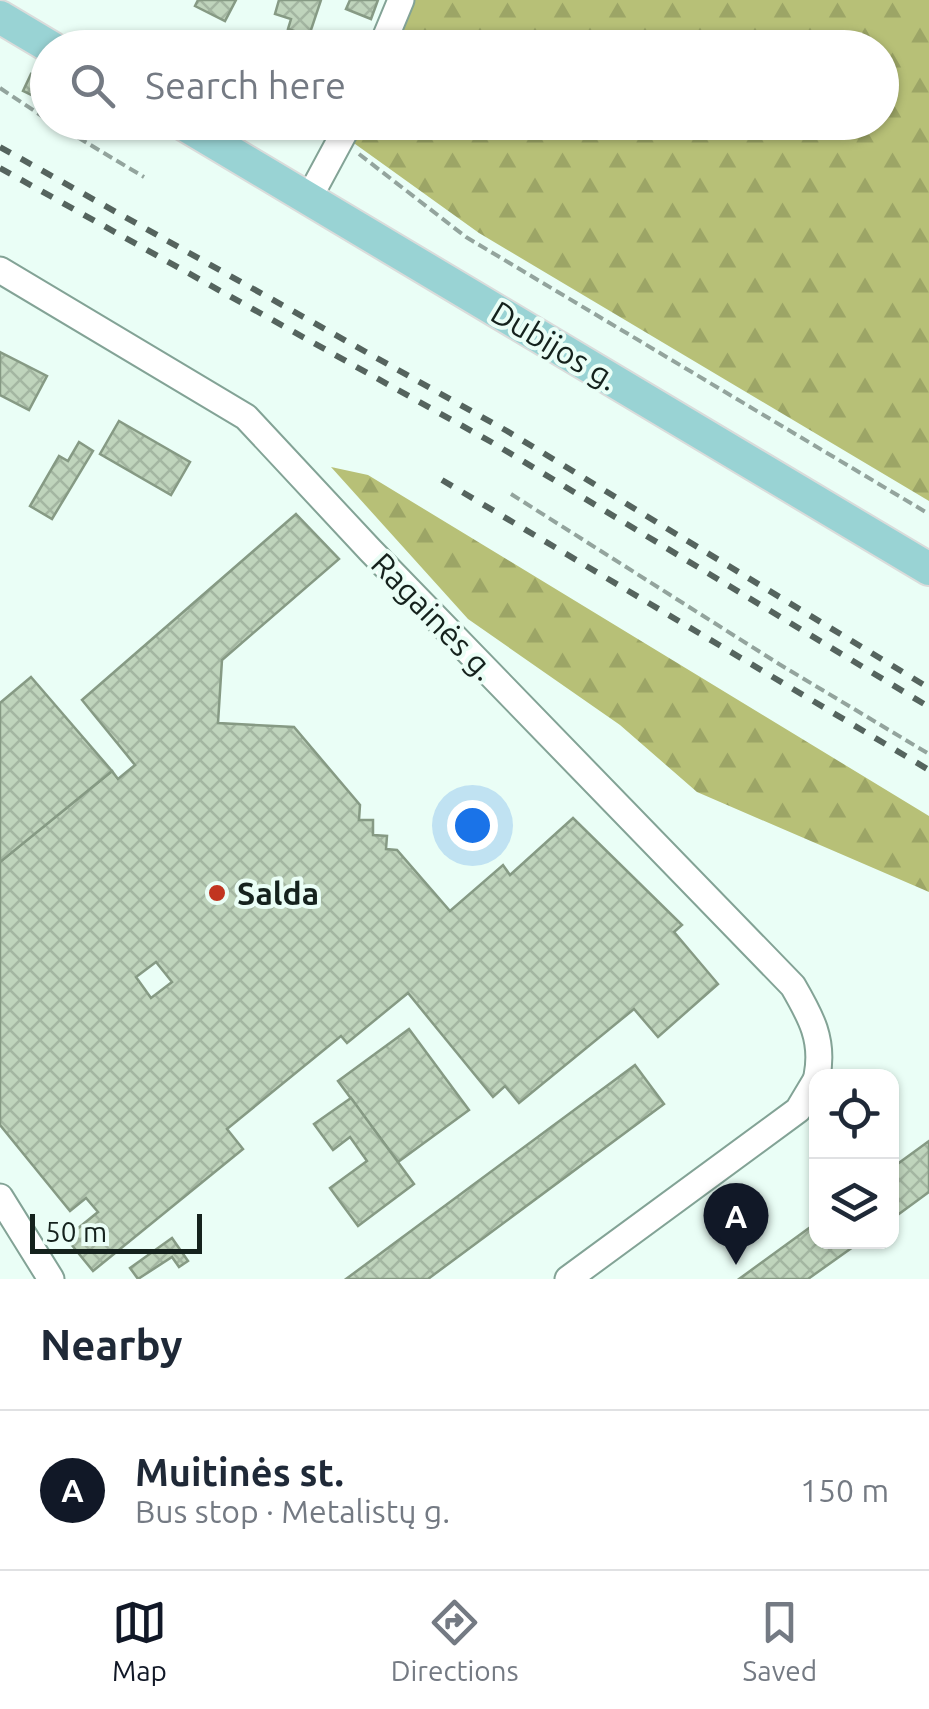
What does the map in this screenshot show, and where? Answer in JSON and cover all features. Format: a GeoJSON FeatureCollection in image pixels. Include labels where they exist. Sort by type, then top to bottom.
{"type":"FeatureCollection","features":[{"type":"Feature","properties":{"kind":"main road"},"geometry":{"type":"LineString","coordinates":[[0,17],[30,35]]}},
{"type":"Feature","properties":{"kind":"main road","name":"Dubijos g."},"geometry":{"type":"LineString","coordinates":[[211,140],[929,569]]}},
{"type":"Feature","properties":{"kind":"street"},"geometry":{"type":"LineString","coordinates":[[388,30],[401,0]]}},
{"type":"Feature","properties":{"kind":"street"},"geometry":{"type":"LineString","coordinates":[[309,198],[342,140]]}},
{"type":"Feature","properties":{"kind":"street","name":"Ragainės g."},"geometry":{"type":"LineString","coordinates":[[0,270],[246,416],[370,550],[793,986],[815,1023],[820,1049],[818,1069]]}},
{"type":"Feature","properties":{"kind":"street"},"geometry":{"type":"LineString","coordinates":[[568,1279],[798,1110],[809,1091]]}},
{"type":"Feature","properties":{"kind":"street"},"geometry":{"type":"LineString","coordinates":[[0,1197],[50,1279]]}},
{"type":"Feature","properties":{"kind":"path"},"geometry":{"type":"LineString","coordinates":[[0,88],[30,108]]}},
{"type":"Feature","properties":{"kind":"path"},"geometry":{"type":"LineString","coordinates":[[82,140],[144,177]]}},
{"type":"Feature","properties":{"kind":"path"},"geometry":{"type":"LineString","coordinates":[[355,140],[466,237],[929,514]]}},
{"type":"Feature","properties":{"kind":"path"},"geometry":{"type":"LineString","coordinates":[[511,494],[929,754]]}},
{"type":"Feature","properties":{"kind":"green space"},"geometry":{"type":"Polygon","coordinates":[[[401,0],[929,0],[929,501],[479,233],[350,140],[899,140],[899,30],[388,30],[401,0]]]}},
{"type":"Feature","properties":{"kind":"green space"},"geometry":{"type":"Polygon","coordinates":[[[331,467],[368,475],[929,816],[929,892],[697,792],[620,725],[468,619],[331,467]]]}},
{"type":"Feature","properties":{"kind":"building"},"geometry":{"type":"Polygon","coordinates":[[[198,0],[236,0],[225,21],[195,6],[198,0]]]}},
{"type":"Feature","properties":{"kind":"building"},"geometry":{"type":"Polygon","coordinates":[[[279,0],[321,0],[311,30],[288,29],[291,19],[275,14],[279,0]]]}},
{"type":"Feature","properties":{"kind":"building"},"geometry":{"type":"Polygon","coordinates":[[[350,0],[378,0],[371,19],[346,9],[350,0]]]}},
{"type":"Feature","properties":{"kind":"building"},"geometry":{"type":"Polygon","coordinates":[[[30,76],[30,94],[23,91],[30,76]]]}},
{"type":"Feature","properties":{"kind":"building"},"geometry":{"type":"Polygon","coordinates":[[[0,352],[47,376],[29,410],[0,395],[0,352]]]}},
{"type":"Feature","properties":{"kind":"building"},"geometry":{"type":"Polygon","coordinates":[[[119,421],[190,462],[171,495],[100,454],[119,421]]]}},
{"type":"Feature","properties":{"kind":"building"},"geometry":{"type":"Polygon","coordinates":[[[79,442],[93,451],[52,519],[30,506],[59,456],[68,461],[79,442]]]}},
{"type":"Feature","properties":{"kind":"building","name":"Salda"},"geometry":{"type":"Polygon","coordinates":[[[296,514],[339,559],[222,660],[218,723],[294,727],[360,805],[359,820],[373,820],[373,835],[387,836],[386,849],[397,850],[450,911],[503,865],[510,875],[573,818],[682,925],[674,932],[718,984],[658,1037],[634,1009],[519,1103],[505,1086],[493,1097],[408,993],[347,1043],[341,1036],[227,1129],[243,1149],[93,1271],[66,1238],[98,1212],[86,1198],[70,1211],[0,1125],[0,862],[112,771],[118,779],[135,765],[82,700],[296,514]],[[156,962],[136,977],[151,998],[172,982],[156,962]]]}},
{"type":"Feature","properties":{"kind":"building"},"geometry":{"type":"Polygon","coordinates":[[[31,677],[112,771],[0,862],[0,703],[31,677]]]}},
{"type":"Feature","properties":{"kind":"building"},"geometry":{"type":"Polygon","coordinates":[[[409,1029],[469,1110],[398,1162],[338,1081],[409,1029]]]}},
{"type":"Feature","properties":{"kind":"building"},"geometry":{"type":"Polygon","coordinates":[[[635,1065],[664,1104],[428,1279],[346,1279],[635,1065]]]}},
{"type":"Feature","properties":{"kind":"building"},"geometry":{"type":"Polygon","coordinates":[[[351,1098],[414,1184],[358,1226],[330,1188],[367,1161],[350,1137],[333,1150],[314,1124],[351,1098]]]}},
{"type":"Feature","properties":{"kind":"building"},"geometry":{"type":"Polygon","coordinates":[[[929,1141],[929,1192],[899,1214],[899,1163],[929,1141]]]}},
{"type":"Feature","properties":{"kind":"building"},"geometry":{"type":"Polygon","coordinates":[[[809,1228],[809,1249],[850,1249],[808,1279],[739,1279],[809,1228]]]}},
{"type":"Feature","properties":{"kind":"building"},"geometry":{"type":"Polygon","coordinates":[[[172,1238],[188,1261],[179,1267],[172,1257],[138,1279],[130,1268],[172,1238]]]}},
{"type":"Feature","properties":{"kind":"railway"},"geometry":{"type":"LineString","coordinates":[[0,147],[507,431],[929,688]]}},
{"type":"Feature","properties":{"kind":"railway"},"geometry":{"type":"LineString","coordinates":[[0,168],[493,443],[929,707]]}},
{"type":"Feature","properties":{"kind":"railway"},"geometry":{"type":"LineString","coordinates":[[442,480],[929,770]]}},
{"type":"Feature","properties":{"kind":"place","name":"Salda"},"geometry":{"type":"Point","coordinates":[217,893]}},
{"type":"Feature","properties":{"kind":"place","name":"Muitinės st."},"geometry":{"type":"Point","coordinates":[736,1265]}}]}
